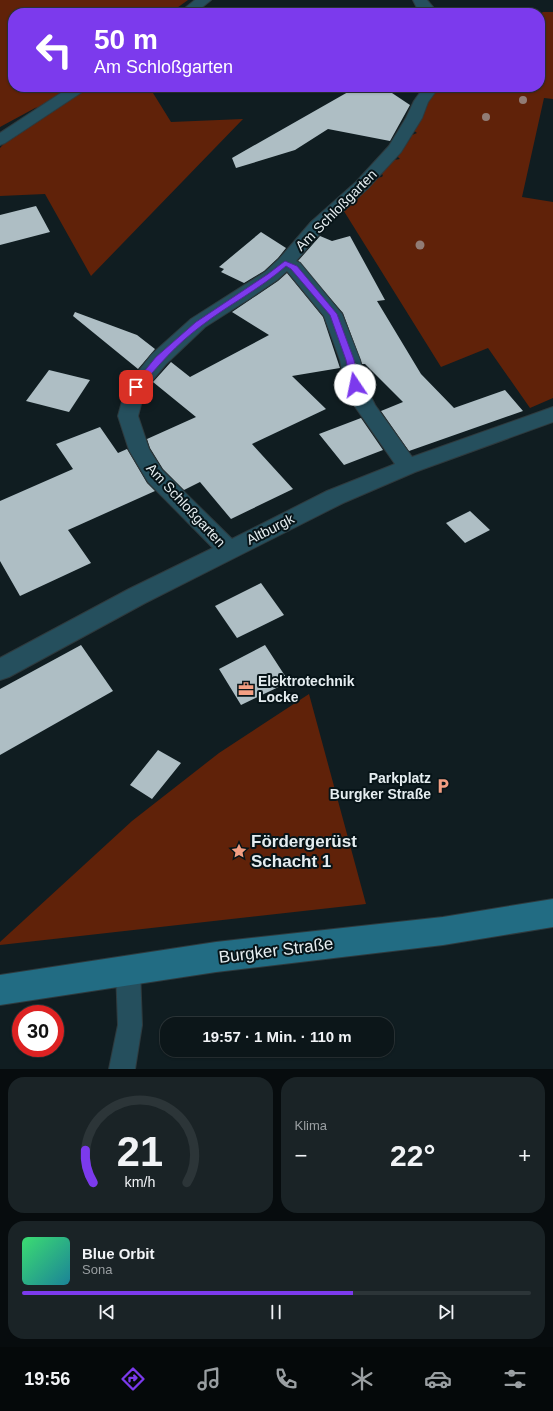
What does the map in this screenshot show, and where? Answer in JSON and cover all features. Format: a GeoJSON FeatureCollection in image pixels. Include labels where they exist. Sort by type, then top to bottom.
{"type":"FeatureCollection","features":[{"type":"Feature","properties":{"kind":"main road","name":"Burgker Straße"},"geometry":{"type":"LineString","coordinates":[[0,990],[216,957],[442,931],[553,913]]}},
{"type":"Feature","properties":{"kind":"street"},"geometry":{"type":"LineString","coordinates":[[193,8],[204,0]]}},
{"type":"Feature","properties":{"kind":"street"},"geometry":{"type":"LineString","coordinates":[[0,140],[72,92]]}},
{"type":"Feature","properties":{"kind":"street","name":"Am Schloßgarten"},"geometry":{"type":"LineString","coordinates":[[228,550],[220,540],[152,472],[139,450],[128,416],[136,387],[159,358],[198,323],[248,291],[285,263],[317,226],[362,185],[395,149],[411,124],[421,101],[428,92]]}},
{"type":"Feature","properties":{"kind":"street"},"geometry":{"type":"LineString","coordinates":[[285,263],[294,267],[333,314],[350,360],[355,385],[366,408],[408,467]]}},
{"type":"Feature","properties":{"kind":"street","name":"Altburgk"},"geometry":{"type":"LineString","coordinates":[[0,670],[137,596],[334,497],[408,467],[553,414]]}},
{"type":"Feature","properties":{"kind":"lane"},"geometry":{"type":"LineString","coordinates":[[122,1069],[130,1025],[128,970]]}},
{"type":"Feature","properties":{"kind":"shaded area"},"geometry":{"type":"Polygon","coordinates":[[[0,0],[188,0],[177,8],[8,8],[8,92],[152,92],[171,122],[243,119],[91,276],[45,194],[0,196],[0,148],[37,107],[0,127],[0,0]]]}},
{"type":"Feature","properties":{"kind":"shaded area"},"geometry":{"type":"Polygon","coordinates":[[[545,12],[553,12],[553,99],[544,98],[522,197],[553,202],[553,398],[530,408],[488,348],[441,367],[342,208],[375,178],[382,177],[383,175],[380,173],[394,160],[400,159],[397,156],[412,135],[417,133],[413,130],[434,92],[545,92],[545,12]]]}},
{"type":"Feature","properties":{"kind":"shaded area"},"geometry":{"type":"Polygon","coordinates":[[[309,694],[366,904],[0,945],[0,942],[132,821],[219,753],[309,694]]]}},
{"type":"Feature","properties":{"kind":"building"},"geometry":{"type":"Polygon","coordinates":[[[348,92],[390,92],[410,105],[390,141],[328,129],[295,150],[236,168],[232,158],[348,92]]]}},
{"type":"Feature","properties":{"kind":"building"},"geometry":{"type":"Polygon","coordinates":[[[36,206],[50,232],[0,245],[0,215],[36,206]]]}},
{"type":"Feature","properties":{"kind":"building"},"geometry":{"type":"Polygon","coordinates":[[[261,232],[286,248],[278,258],[264,271],[244,283],[221,272],[224,269],[219,267],[261,232]]]}},
{"type":"Feature","properties":{"kind":"building"},"geometry":{"type":"Polygon","coordinates":[[[320,236],[332,241],[350,236],[385,300],[377,301],[421,374],[454,408],[505,390],[523,411],[409,451],[381,411],[403,402],[365,364],[362,364],[343,313],[298,261],[320,236]]]}},
{"type":"Feature","properties":{"kind":"building"},"geometry":{"type":"Polygon","coordinates":[[[287,273],[323,317],[340,368],[292,376],[326,409],[252,444],[293,489],[231,519],[200,482],[184,490],[163,469],[150,448],[147,439],[196,417],[153,382],[171,362],[190,377],[269,335],[232,312],[278,281],[287,273]]]}},
{"type":"Feature","properties":{"kind":"building"},"geometry":{"type":"Polygon","coordinates":[[[75,312],[137,335],[155,349],[138,369],[73,316],[75,312]]]}},
{"type":"Feature","properties":{"kind":"building"},"geometry":{"type":"Polygon","coordinates":[[[49,370],[90,380],[69,412],[26,401],[49,370]]]}},
{"type":"Feature","properties":{"kind":"building"},"geometry":{"type":"Polygon","coordinates":[[[361,418],[383,450],[344,465],[319,434],[361,418]]]}},
{"type":"Feature","properties":{"kind":"building"},"geometry":{"type":"Polygon","coordinates":[[[100,427],[118,453],[127,449],[147,483],[155,491],[68,530],[91,563],[20,596],[0,561],[0,501],[73,469],[56,444],[100,427]]]}},
{"type":"Feature","properties":{"kind":"building"},"geometry":{"type":"Polygon","coordinates":[[[470,511],[490,530],[465,543],[446,523],[470,511]]]}},
{"type":"Feature","properties":{"kind":"building"},"geometry":{"type":"Polygon","coordinates":[[[261,583],[284,615],[237,638],[215,606],[261,583]]]}},
{"type":"Feature","properties":{"kind":"building"},"geometry":{"type":"Polygon","coordinates":[[[81,645],[113,691],[0,755],[0,689],[81,645]]]}},
{"type":"Feature","properties":{"kind":"building"},"geometry":{"type":"Polygon","coordinates":[[[265,645],[289,682],[241,705],[219,669],[265,645]]]}},
{"type":"Feature","properties":{"kind":"building"},"geometry":{"type":"Polygon","coordinates":[[[158,750],[181,763],[152,799],[130,785],[158,750]]]}},
{"type":"Feature","properties":{"kind":"place","name":"Elektrotechnik Locke"},"geometry":{"type":"Point","coordinates":[246,689]}},
{"type":"Feature","properties":{"kind":"place","name":"Parkplatz Burgker Straße"},"geometry":{"type":"Point","coordinates":[443,786]}},
{"type":"Feature","properties":{"kind":"place","name":"Fördergerüst Schacht 1"},"geometry":{"type":"Point","coordinates":[239,851]}},
{"type":"Feature","properties":{"kind":"route"},"geometry":{"type":"LineString","coordinates":[[136,387],[159,358],[198,323],[243,295],[270,276],[285,263],[294,267],[333,314],[340,329],[350,360],[355,385]]}}]}
